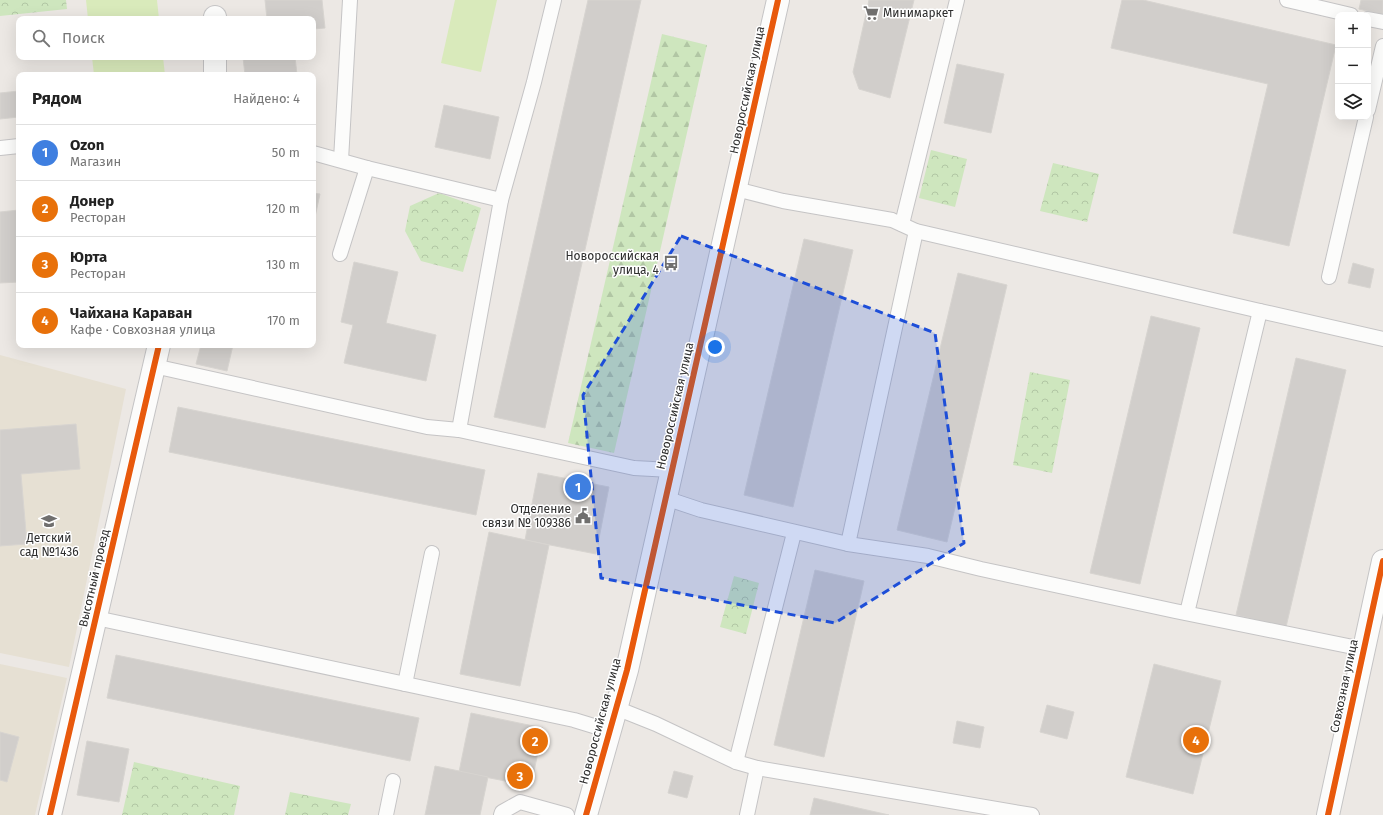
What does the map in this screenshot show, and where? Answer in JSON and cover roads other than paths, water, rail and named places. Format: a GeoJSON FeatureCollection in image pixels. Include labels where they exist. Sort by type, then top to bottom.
{"type":"FeatureCollection","features":[{"type":"Feature","properties":{"kind":"street","name":"Новороссийская улица"},"geometry":{"type":"LineString","coordinates":[[586,815],[626,670],[778,0]]}},
{"type":"Feature","properties":{"kind":"street"},"geometry":{"type":"LineString","coordinates":[[215,60],[216,72]]}},
{"type":"Feature","properties":{"kind":"street","name":"Высотный проезд"},"geometry":{"type":"LineString","coordinates":[[50,815],[158,348]]}},
{"type":"Feature","properties":{"kind":"street","name":"Совхозная улица"},"geometry":{"type":"LineString","coordinates":[[1328,815],[1383,561]]}},
{"type":"Feature","properties":{"kind":"lane"},"geometry":{"type":"LineString","coordinates":[[341,160],[350,0]]}},
{"type":"Feature","properties":{"kind":"lane"},"geometry":{"type":"LineString","coordinates":[[459,430],[501,200],[534,82],[554,0]]}},
{"type":"Feature","properties":{"kind":"lane"},"geometry":{"type":"LineString","coordinates":[[902,224],[957,0]]}},
{"type":"Feature","properties":{"kind":"lane"},"geometry":{"type":"LineString","coordinates":[[1287,0],[1338,12]]}},
{"type":"Feature","properties":{"kind":"lane"},"geometry":{"type":"LineString","coordinates":[[1371,20],[1383,22]]}},
{"type":"Feature","properties":{"kind":"lane"},"geometry":{"type":"LineString","coordinates":[[1371,97],[1383,46]]}},
{"type":"Feature","properties":{"kind":"lane"},"geometry":{"type":"LineString","coordinates":[[1329,277],[1365,120]]}},
{"type":"Feature","properties":{"kind":"lane"},"geometry":{"type":"LineString","coordinates":[[0,148],[16,146]]}},
{"type":"Feature","properties":{"kind":"lane"},"geometry":{"type":"LineString","coordinates":[[316,154],[367,168],[501,200]]}},
{"type":"Feature","properties":{"kind":"lane"},"geometry":{"type":"LineString","coordinates":[[340,254],[367,168]]}},
{"type":"Feature","properties":{"kind":"lane"},"geometry":{"type":"LineString","coordinates":[[736,188],[783,201],[892,220],[916,231],[1260,312],[1383,339]]}},
{"type":"Feature","properties":{"kind":"lane"},"geometry":{"type":"LineString","coordinates":[[848,544],[916,231]]}},
{"type":"Feature","properties":{"kind":"lane"},"geometry":{"type":"LineString","coordinates":[[1187,613],[1260,312]]}},
{"type":"Feature","properties":{"kind":"lane"},"geometry":{"type":"LineString","coordinates":[[154,366],[428,427],[459,430],[634,468],[671,470]]}},
{"type":"Feature","properties":{"kind":"lane"},"geometry":{"type":"LineString","coordinates":[[665,498],[701,510],[794,533],[848,544],[928,556],[988,571],[1363,649]]}},
{"type":"Feature","properties":{"kind":"lane"},"geometry":{"type":"LineString","coordinates":[[736,762],[794,533]]}},
{"type":"Feature","properties":{"kind":"lane"},"geometry":{"type":"LineString","coordinates":[[405,684],[432,552]]}},
{"type":"Feature","properties":{"kind":"lane"},"geometry":{"type":"LineString","coordinates":[[96,618],[574,720],[610,731]]}},
{"type":"Feature","properties":{"kind":"lane"},"geometry":{"type":"LineString","coordinates":[[616,708],[656,724],[736,762],[757,768],[1032,815]]}},
{"type":"Feature","properties":{"kind":"lane"},"geometry":{"type":"LineString","coordinates":[[747,815],[757,768]]}},
{"type":"Feature","properties":{"kind":"lane"},"geometry":{"type":"LineString","coordinates":[[386,815],[393,781]]}},
{"type":"Feature","properties":{"kind":"lane"},"geometry":{"type":"LineString","coordinates":[[501,815],[502,812],[520,802],[567,815]]}},
{"type":"Feature","properties":{"kind":"place","name":"Минимаркет"},"geometry":{"type":"Point","coordinates":[871,13]}},
{"type":"Feature","properties":{"kind":"place","name":"Новороссийская улица, 4"},"geometry":{"type":"Point","coordinates":[671,263]}},
{"type":"Feature","properties":{"kind":"place","name":"Ozon"},"geometry":{"type":"Point","coordinates":[578,487]}},
{"type":"Feature","properties":{"kind":"place","name":"Отделение связи № 109386"},"geometry":{"type":"Point","coordinates":[583,516]}},
{"type":"Feature","properties":{"kind":"place","name":"Детский сад №1436"},"geometry":{"type":"Point","coordinates":[49,521]}},
{"type":"Feature","properties":{"kind":"place","name":"Чайхана Караван"},"geometry":{"type":"Point","coordinates":[1196,740]}},
{"type":"Feature","properties":{"kind":"place","name":"Донер"},"geometry":{"type":"Point","coordinates":[535,741]}},
{"type":"Feature","properties":{"kind":"place","name":"Юрта"},"geometry":{"type":"Point","coordinates":[520,776]}}]}
